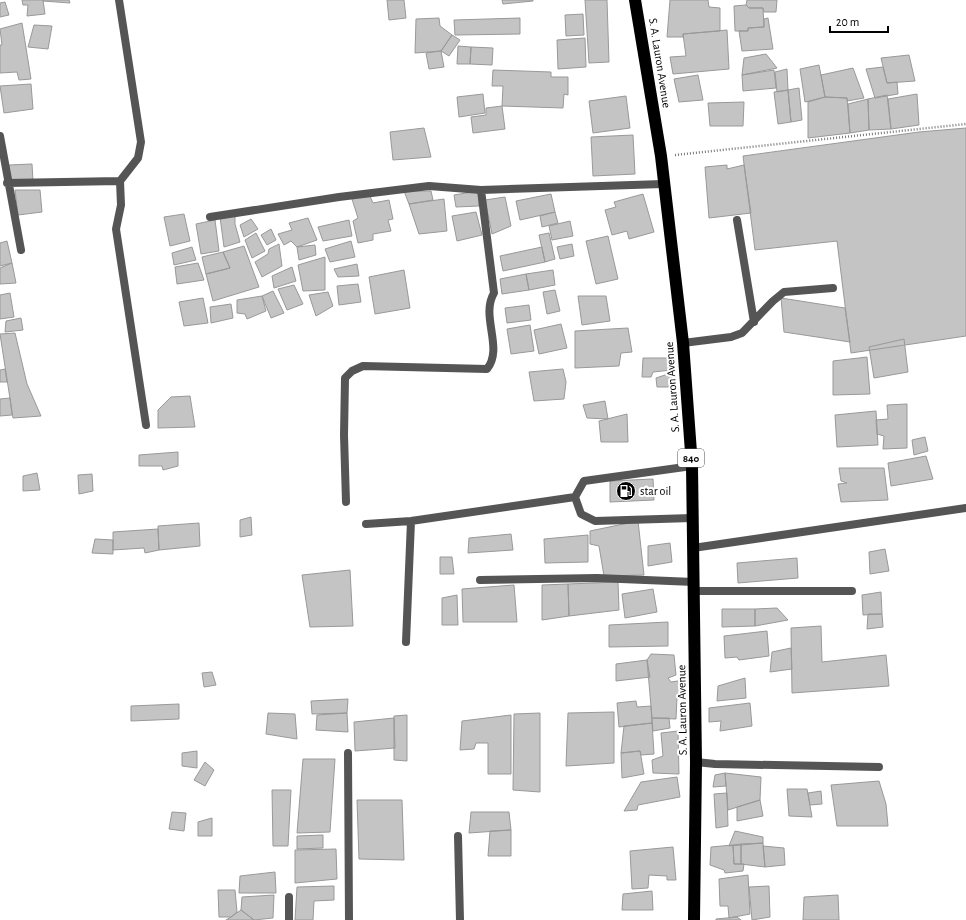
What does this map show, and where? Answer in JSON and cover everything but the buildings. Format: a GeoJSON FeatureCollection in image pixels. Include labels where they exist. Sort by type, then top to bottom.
{"type":"FeatureCollection","features":[{"type":"Feature","properties":{"kind":"highway","name":"S. A. Lauron Avenue"},"geometry":{"type":"LineString","coordinates":[[636,0],[661,156],[663,184],[683,343],[692,466],[696,762],[694,920]]}},
{"type":"Feature","properties":{"kind":"street"},"geometry":{"type":"LineString","coordinates":[[119,0],[141,142],[138,158],[120,181],[121,206],[116,229],[146,425]]}},
{"type":"Feature","properties":{"kind":"street"},"geometry":{"type":"LineString","coordinates":[[0,136],[7,183],[20,250]]}},
{"type":"Feature","properties":{"kind":"street"},"geometry":{"type":"LineString","coordinates":[[7,183],[120,181]]}},
{"type":"Feature","properties":{"kind":"street"},"geometry":{"type":"LineString","coordinates":[[210,217],[340,197],[429,186],[481,190],[663,184]]}},
{"type":"Feature","properties":{"kind":"street"},"geometry":{"type":"LineString","coordinates":[[346,502],[344,435],[345,378],[352,371],[364,366],[487,369],[490,365],[494,355],[489,301],[494,293],[481,190]]}},
{"type":"Feature","properties":{"kind":"street"},"geometry":{"type":"LineString","coordinates":[[737,220],[754,322]]}},
{"type":"Feature","properties":{"kind":"street"},"geometry":{"type":"LineString","coordinates":[[683,343],[731,337],[742,333],[773,301],[784,292],[833,288]]}},
{"type":"Feature","properties":{"kind":"street"},"geometry":{"type":"LineString","coordinates":[[692,466],[584,481],[575,497],[581,514],[595,521],[692,518]]}},
{"type":"Feature","properties":{"kind":"street"},"geometry":{"type":"LineString","coordinates":[[366,524],[411,521],[575,497]]}},
{"type":"Feature","properties":{"kind":"street"},"geometry":{"type":"LineString","coordinates":[[693,548],[966,508]]}},
{"type":"Feature","properties":{"kind":"street"},"geometry":{"type":"LineString","coordinates":[[406,642],[411,521]]}},
{"type":"Feature","properties":{"kind":"street"},"geometry":{"type":"LineString","coordinates":[[480,580],[597,578],[694,586],[852,591]]}},
{"type":"Feature","properties":{"kind":"street"},"geometry":{"type":"LineString","coordinates":[[348,753],[349,920]]}},
{"type":"Feature","properties":{"kind":"street"},"geometry":{"type":"LineString","coordinates":[[696,762],[715,764],[879,767]]}},
{"type":"Feature","properties":{"kind":"street"},"geometry":{"type":"LineString","coordinates":[[458,836],[460,920]]}},
{"type":"Feature","properties":{"kind":"street"},"geometry":{"type":"LineString","coordinates":[[289,897],[289,920]]}},
{"type":"Feature","properties":{"kind":"path"},"geometry":{"type":"LineString","coordinates":[[661,156],[966,124]]}},
{"type":"Feature","properties":{"kind":"place","name":"star oil"},"geometry":{"type":"Point","coordinates":[626,491]}}]}
